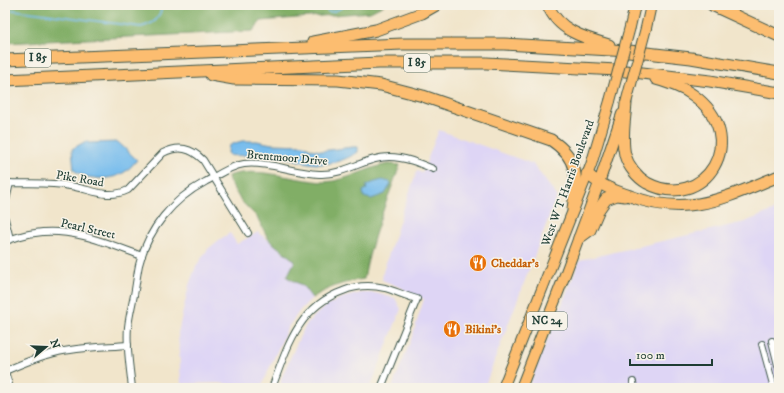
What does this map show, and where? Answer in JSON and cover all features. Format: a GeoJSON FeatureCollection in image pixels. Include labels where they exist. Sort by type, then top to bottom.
{"type":"FeatureCollection","features":[{"type":"Feature","properties":{"kind":"highway"},"geometry":{"type":"LineString","coordinates":[[296,48],[319,40],[376,30],[422,13],[436,5]]}},
{"type":"Feature","properties":{"kind":"highway"},"geometry":{"type":"LineString","coordinates":[[548,5],[560,23],[575,34],[629,50]]}},
{"type":"Feature","properties":{"kind":"highway"},"geometry":{"type":"LineString","coordinates":[[712,5],[779,36]]}},
{"type":"Feature","properties":{"kind":"highway","name":"I 85"},"geometry":{"type":"LineString","coordinates":[[5,60],[403,44],[471,43],[629,50],[691,58],[779,73]]}},
{"type":"Feature","properties":{"kind":"highway","name":"I 85"},"geometry":{"type":"LineString","coordinates":[[5,80],[379,63],[445,62],[568,67],[710,81],[779,93]]}},
{"type":"Feature","properties":{"kind":"highway"},"geometry":{"type":"LineString","coordinates":[[192,72],[234,79],[338,80],[381,85],[424,96],[546,138],[565,150],[572,162],[576,176],[573,209]]}},
{"type":"Feature","properties":{"kind":"highway"},"geometry":{"type":"LineString","coordinates":[[626,103],[624,146],[628,163],[639,177],[658,188],[674,190],[693,185],[709,173],[717,160],[721,144],[719,128],[712,113],[701,100],[692,93],[641,74]]}},
{"type":"Feature","properties":{"kind":"highway"},"geometry":{"type":"LineString","coordinates":[[588,174],[608,188],[634,198]]}},
{"type":"Feature","properties":{"kind":"highway"},"geometry":{"type":"LineString","coordinates":[[579,238],[590,230],[599,209],[606,198],[617,195],[661,205],[686,206],[700,204],[729,196],[779,176]]}},
{"type":"Feature","properties":{"kind":"main road","name":"NC 24"},"geometry":{"type":"LineString","coordinates":[[521,388],[599,183],[626,103],[651,5]]}},
{"type":"Feature","properties":{"kind":"main road","name":"West W T Harris Boulevard"},"geometry":{"type":"LineString","coordinates":[[503,388],[588,174],[610,101],[635,6]]}},
{"type":"Feature","properties":{"kind":"street","name":"Pike Road"},"geometry":{"type":"LineString","coordinates":[[5,204],[10,184],[52,181],[110,195],[120,194],[128,190],[163,153],[170,149],[179,148],[195,153],[203,160],[248,233]]}},
{"type":"Feature","properties":{"kind":"street","name":"Brentmoor Drive"},"geometry":{"type":"LineString","coordinates":[[132,388],[128,328],[142,256],[148,241],[159,222],[185,194],[230,168],[244,164],[321,174],[335,173],[376,159],[389,157],[410,160],[433,169]]}},
{"type":"Feature","properties":{"kind":"street"},"geometry":{"type":"LineString","coordinates":[[5,219],[8,240]]}},
{"type":"Feature","properties":{"kind":"street","name":"Pearl Street"},"geometry":{"type":"LineString","coordinates":[[8,240],[35,233],[66,233],[96,240],[142,256]]}},
{"type":"Feature","properties":{"kind":"street"},"geometry":{"type":"LineString","coordinates":[[272,388],[296,330],[308,314],[326,299],[348,289],[371,287],[385,288],[416,299],[381,388]]}},
{"type":"Feature","properties":{"kind":"street"},"geometry":{"type":"LineString","coordinates":[[772,342],[779,369]]}},
{"type":"Feature","properties":{"kind":"street"},"geometry":{"type":"LineString","coordinates":[[762,344],[774,388]]}},
{"type":"Feature","properties":{"kind":"street"},"geometry":{"type":"LineString","coordinates":[[10,388],[5,371],[32,359],[70,350],[128,345]]}},
{"type":"Feature","properties":{"kind":"shaded area"},"geometry":{"type":"Polygon","coordinates":[[[439,130],[533,164],[557,196],[484,388],[392,388],[412,337],[424,299],[382,280],[383,272],[417,171],[422,173],[439,130]]]}},
{"type":"Feature","properties":{"kind":"shaded area"},"geometry":{"type":"Polygon","coordinates":[[[779,208],[779,388],[528,388],[580,260],[745,222],[779,208]]]}},
{"type":"Feature","properties":{"kind":"shaded area"},"geometry":{"type":"Polygon","coordinates":[[[258,232],[296,261],[287,277],[303,286],[312,298],[301,309],[288,327],[261,387],[257,388],[219,383],[181,384],[178,333],[189,285],[196,266],[208,249],[230,233],[237,244],[258,232]]]}},
{"type":"Feature","properties":{"kind":"shaded area"},"geometry":{"type":"Polygon","coordinates":[[[361,293],[375,293],[395,298],[401,309],[370,388],[283,388],[281,379],[308,322],[323,308],[341,298],[361,293]]]}},
{"type":"Feature","properties":{"kind":"green space"},"geometry":{"type":"Polygon","coordinates":[[[5,5],[384,5],[370,12],[261,21],[253,31],[5,43],[5,5]]]}},
{"type":"Feature","properties":{"kind":"green space"},"geometry":{"type":"Polygon","coordinates":[[[389,164],[400,165],[384,207],[364,279],[337,286],[312,298],[303,286],[287,277],[295,261],[269,240],[257,217],[241,201],[229,181],[228,176],[255,172],[325,182],[341,179],[389,164]]]}},
{"type":"Feature","properties":{"kind":"water"},"geometry":{"type":"Polygon","coordinates":[[[86,141],[89,143],[118,142],[137,160],[127,170],[118,176],[98,178],[84,176],[74,170],[72,149],[86,141]]]}},
{"type":"Feature","properties":{"kind":"water"},"geometry":{"type":"Polygon","coordinates":[[[242,141],[304,145],[311,149],[321,151],[358,147],[358,152],[340,161],[320,164],[307,163],[269,154],[241,156],[229,155],[229,146],[242,141]]]}},
{"type":"Feature","properties":{"kind":"water"},"geometry":{"type":"Polygon","coordinates":[[[382,180],[390,182],[391,184],[385,194],[371,199],[364,197],[363,191],[367,189],[366,186],[382,180]]]}},
{"type":"Feature","properties":{"kind":"waterway"},"geometry":{"type":"LineString","coordinates":[[5,9],[141,27],[156,20],[163,5]]}},
{"type":"Feature","properties":{"kind":"waterway"},"geometry":{"type":"LineString","coordinates":[[320,5],[329,12],[335,11],[346,5]]}},
{"type":"Feature","properties":{"kind":"place","name":"Cheddar's"},"geometry":{"type":"Point","coordinates":[478,263]}},
{"type":"Feature","properties":{"kind":"place","name":"Bikini's"},"geometry":{"type":"Point","coordinates":[452,329]}}]}
